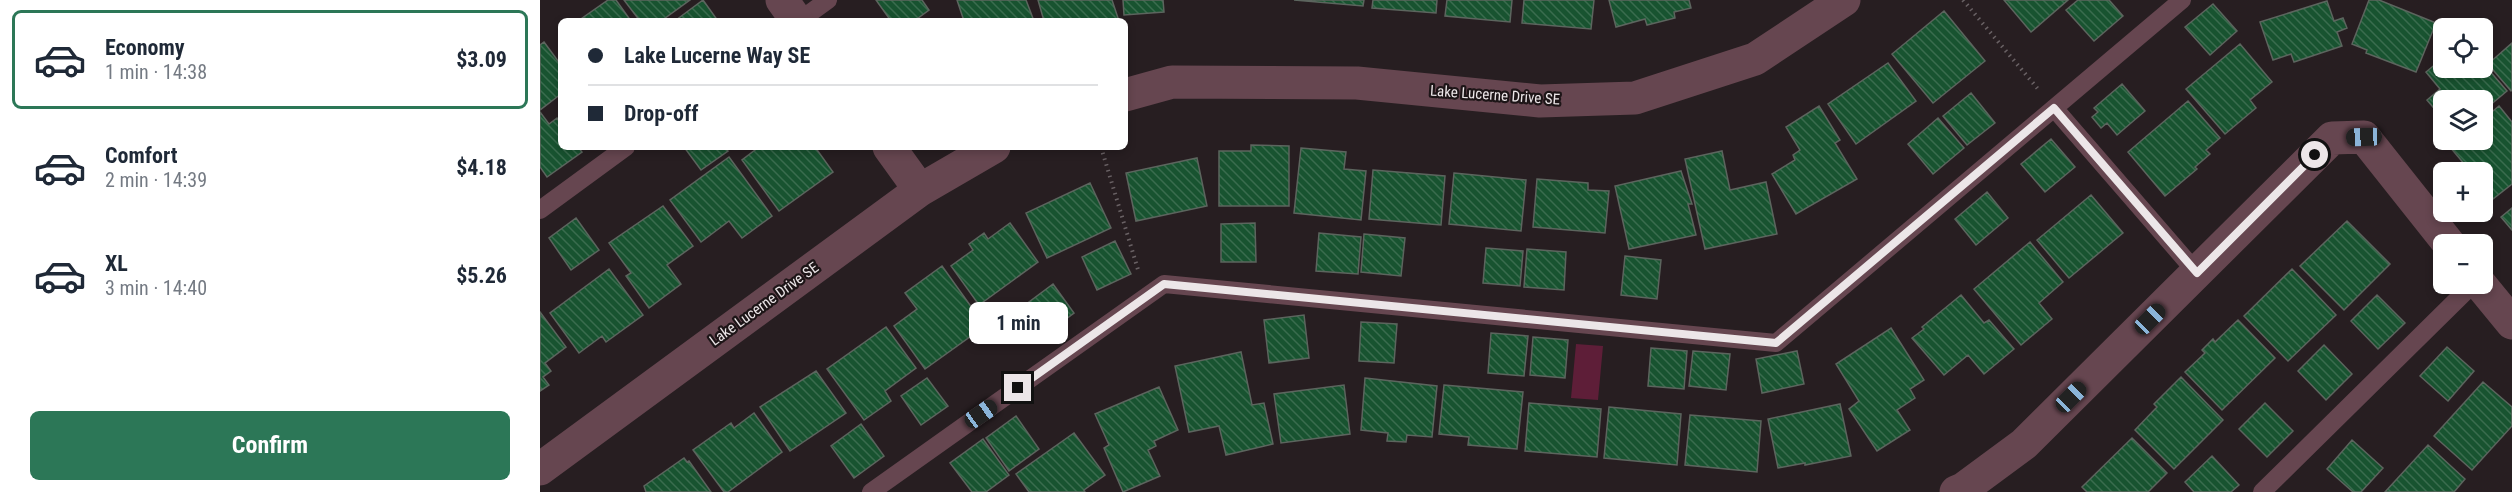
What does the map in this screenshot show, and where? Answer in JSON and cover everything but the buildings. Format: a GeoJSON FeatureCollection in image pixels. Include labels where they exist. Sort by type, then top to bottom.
{"type":"FeatureCollection","features":[{"type":"Feature","properties":{"kind":"street"},"geometry":{"type":"LineString","coordinates":[[783,0],[796,18]]}},
{"type":"Feature","properties":{"kind":"street","name":"Lake Lucerne Drive SE"},"geometry":{"type":"LineString","coordinates":[[1128,94],[1172,82],[1357,83],[1540,101],[1635,99],[1755,58],[1844,0]]}},
{"type":"Feature","properties":{"kind":"street"},"geometry":{"type":"LineString","coordinates":[[1956,492],[2024,444],[2332,138],[2364,137],[2441,234]]}},
{"type":"Feature","properties":{"kind":"street"},"geometry":{"type":"LineString","coordinates":[[891,150],[920,190]]}},
{"type":"Feature","properties":{"kind":"street","name":"Lake Lucerne Drive SE"},"geometry":{"type":"LineString","coordinates":[[540,469],[920,190],[989,150]]}},
{"type":"Feature","properties":{"kind":"street"},"geometry":{"type":"LineString","coordinates":[[2488,294],[2512,323]]}},
{"type":"Feature","properties":{"kind":"lane"},"geometry":{"type":"LineString","coordinates":[[802,18],[828,0]]}},
{"type":"Feature","properties":{"kind":"lane"},"geometry":{"type":"LineString","coordinates":[[871,492],[1164,284],[1776,343],[2182,0]]}},
{"type":"Feature","properties":{"kind":"lane"},"geometry":{"type":"LineString","coordinates":[[2054,108],[2197,273]]}},
{"type":"Feature","properties":{"kind":"lane"},"geometry":{"type":"LineString","coordinates":[[540,210],[622,150]]}},
{"type":"Feature","properties":{"kind":"lane"},"geometry":{"type":"LineString","coordinates":[[2262,492],[2463,294]]}},
{"type":"Feature","properties":{"kind":"path"},"geometry":{"type":"LineString","coordinates":[[1963,0],[2054,108]]}},
{"type":"Feature","properties":{"kind":"path"},"geometry":{"type":"LineString","coordinates":[[1102,150],[1146,297]]}},
{"type":"Feature","properties":{"kind":"shaded area"},"geometry":{"type":"Polygon","coordinates":[[[1576,344],[1603,346],[1598,400],[1571,398],[1576,344]]]}},
{"type":"Feature","properties":{"kind":"route"},"geometry":{"type":"LineString","coordinates":[[1018,388],[1164,284],[1776,343],[2054,108],[2197,273],[2315,155]]}}]}
